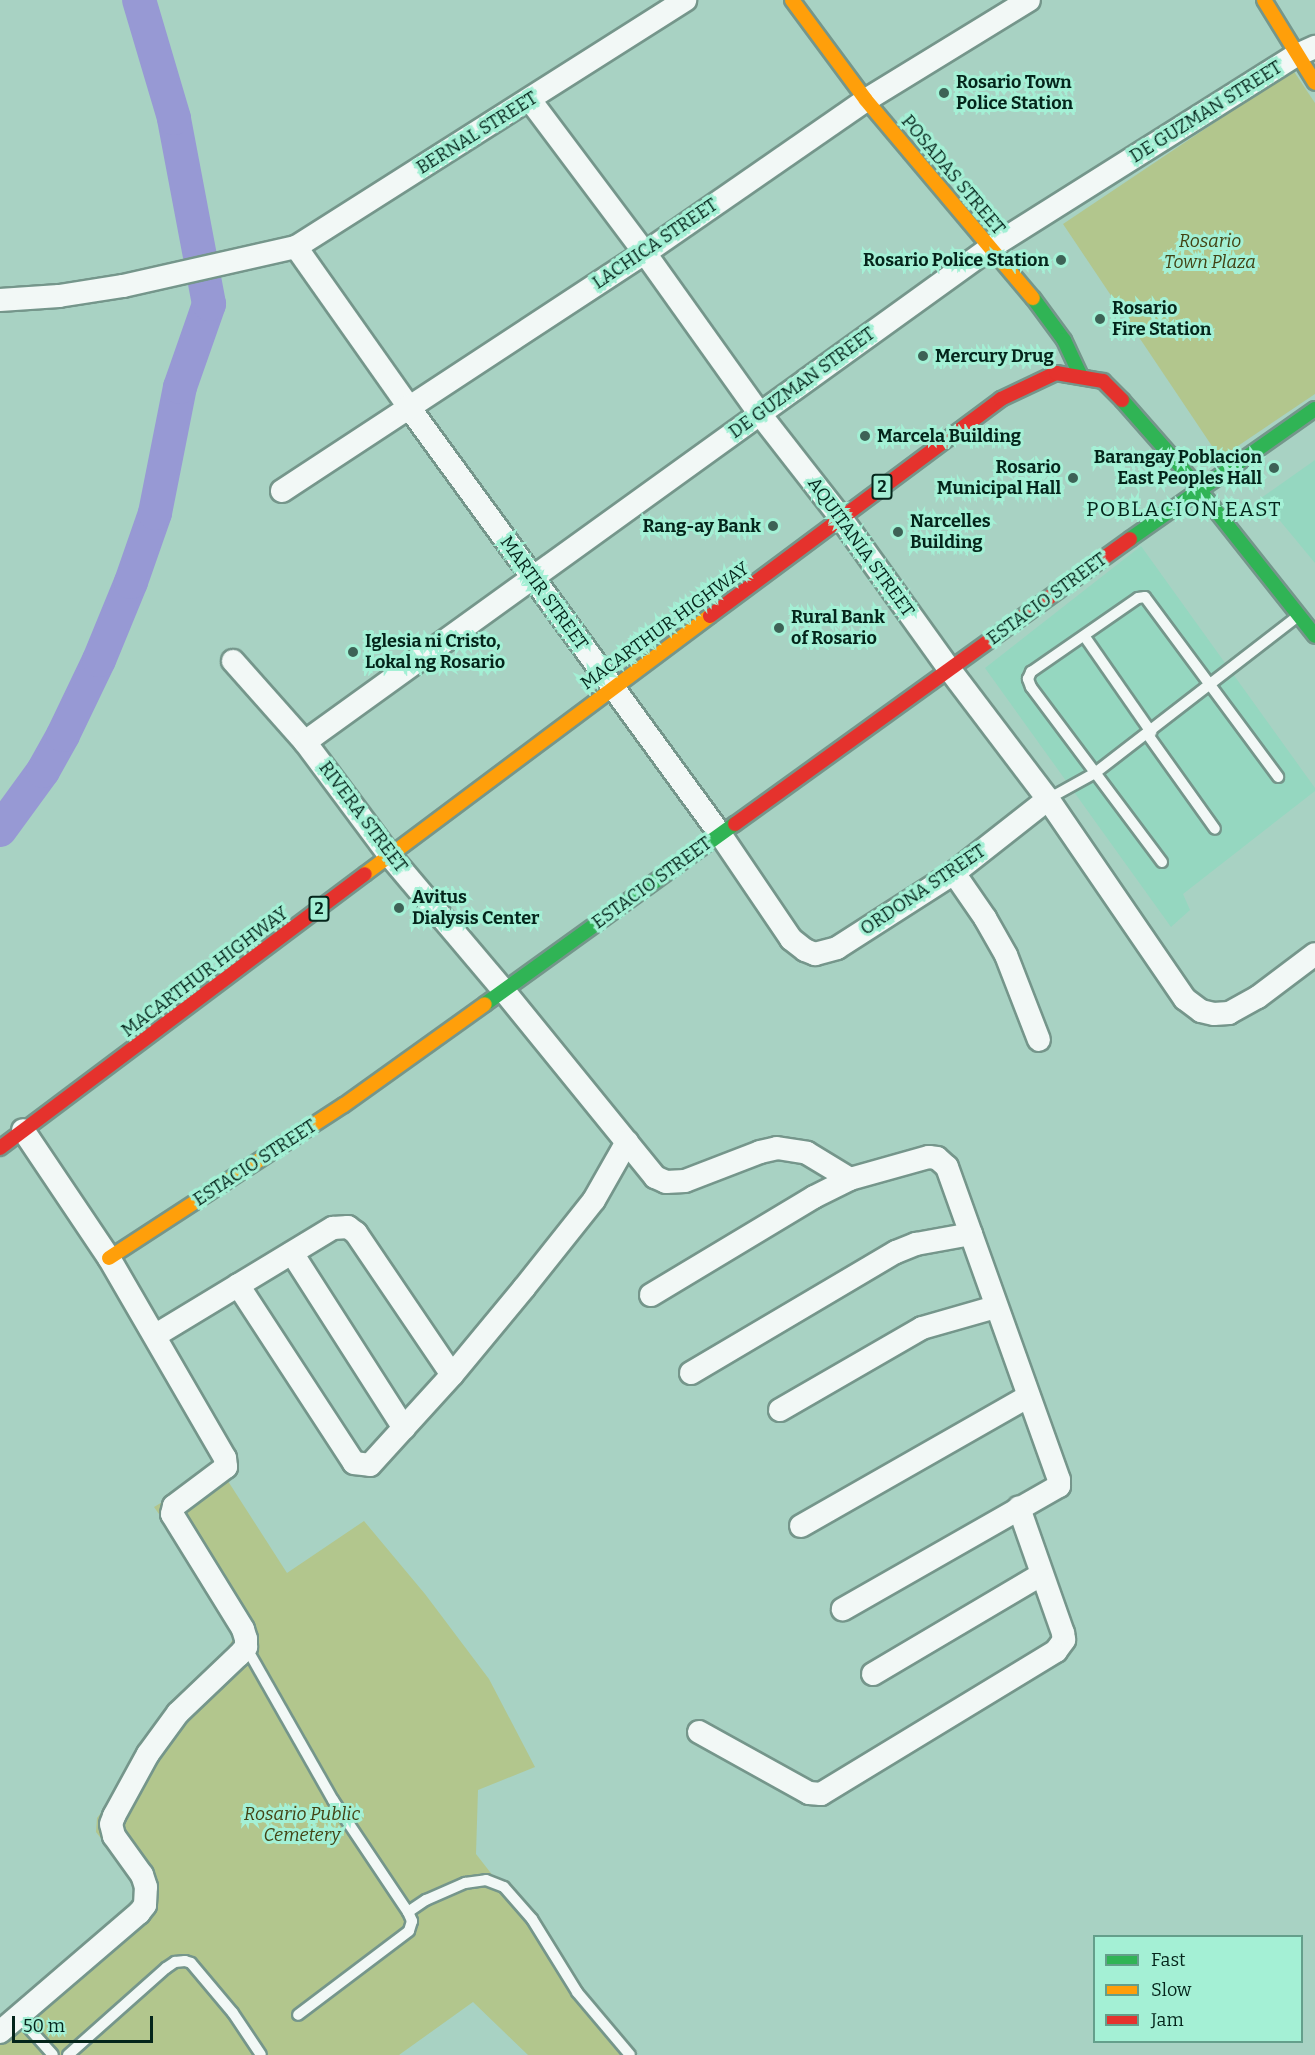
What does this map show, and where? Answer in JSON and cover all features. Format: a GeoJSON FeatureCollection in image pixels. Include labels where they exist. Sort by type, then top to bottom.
{"type":"FeatureCollection","features":[{"type":"Feature","properties":{"kind":"main road","name":"POSADAS STREET"},"geometry":{"type":"LineString","coordinates":[[792,0],[866,100],[1034,299],[1064,340],[1081,376]]}},
{"type":"Feature","properties":{"kind":"main road"},"geometry":{"type":"LineString","coordinates":[[1263,0],[1306,51],[1315,83]]}},
{"type":"Feature","properties":{"kind":"main road","name":"MACARTHUR HIGHWAY"},"geometry":{"type":"LineString","coordinates":[[0,1148],[613,686],[695,628],[1001,399],[1056,373],[1102,381],[1123,401],[1315,636]]}},
{"type":"Feature","properties":{"kind":"main road","name":"ESTACIO STREET"},"geometry":{"type":"LineString","coordinates":[[109,1258],[344,1105],[1198,490],[1315,410]]}},
{"type":"Feature","properties":{"kind":"street","name":"LACHICA STREET"},"geometry":{"type":"LineString","coordinates":[[282,491],[408,406],[645,253],[866,100],[1029,0]]}},
{"type":"Feature","properties":{"kind":"street","name":"BERNAL STREET"},"geometry":{"type":"LineString","coordinates":[[0,300],[59,296],[123,286],[265,256],[296,247],[530,100],[679,1]]}},
{"type":"Feature","properties":{"kind":"street","name":"DE GUZMAN STREET"},"geometry":{"type":"LineString","coordinates":[[305,741],[990,248],[1306,51]]}},
{"type":"Feature","properties":{"kind":"street","name":"AQUITANIA STREET"},"geometry":{"type":"LineString","coordinates":[[530,100],[645,253],[759,413],[841,518],[1048,799],[1185,999],[1201,1011],[1214,1014],[1229,1013],[1258,997],[1315,954]]}},
{"type":"Feature","properties":{"kind":"street","name":"MARTIR STREET"},"geometry":{"type":"LineString","coordinates":[[296,247],[408,406],[720,834],[791,939]]}},
{"type":"Feature","properties":{"kind":"street","name":"RIVERA STREET"},"geometry":{"type":"LineString","coordinates":[[233,661],[305,741],[390,856],[504,991],[654,1177],[666,1182],[685,1181],[760,1152],[777,1148],[807,1153],[850,1179]]}},
{"type":"Feature","properties":{"kind":"street","name":"ORDONA STREET"},"geometry":{"type":"LineString","coordinates":[[791,939],[815,954],[837,948],[954,873],[1048,799]]}},
{"type":"Feature","properties":{"kind":"street"},"geometry":{"type":"LineString","coordinates":[[954,873],[985,918],[1006,955],[1039,1040]]}},
{"type":"Feature","properties":{"kind":"street"},"geometry":{"type":"LineString","coordinates":[[0,2032],[139,1913],[145,1905],[147,1894],[142,1875],[114,1836],[111,1824],[114,1816],[148,1754],[178,1713],[246,1647],[243,1629],[172,1514],[174,1506],[222,1471],[226,1462],[156,1335],[109,1258],[23,1130]]}},
{"type":"Feature","properties":{"kind":"street"},"geometry":{"type":"LineString","coordinates":[[238,1285],[354,1462],[365,1466],[376,1461],[452,1375],[594,1200],[627,1142]]}},
{"type":"Feature","properties":{"kind":"street"},"geometry":{"type":"LineString","coordinates":[[651,1294],[814,1197],[850,1179],[929,1157],[937,1158],[947,1167],[995,1307],[1060,1483],[1056,1490],[1019,1508],[843,1609]]}},
{"type":"Feature","properties":{"kind":"street"},"geometry":{"type":"LineString","coordinates":[[156,1335],[333,1228],[342,1226],[353,1229],[452,1375]]}},
{"type":"Feature","properties":{"kind":"street"},"geometry":{"type":"LineString","coordinates":[[691,1373],[896,1252],[916,1244],[971,1234]]}},
{"type":"Feature","properties":{"kind":"street"},"geometry":{"type":"LineString","coordinates":[[292,1253],[404,1428]]}},
{"type":"Feature","properties":{"kind":"street"},"geometry":{"type":"LineString","coordinates":[[780,1410],[922,1328],[995,1307]]}},
{"type":"Feature","properties":{"kind":"street"},"geometry":{"type":"LineString","coordinates":[[801,1526],[1029,1396]]}},
{"type":"Feature","properties":{"kind":"street"},"geometry":{"type":"LineString","coordinates":[[699,1732],[809,1793],[827,1792],[1056,1651],[1065,1640],[1064,1633],[1019,1508]]}},
{"type":"Feature","properties":{"kind":"street"},"geometry":{"type":"LineString","coordinates":[[873,1674],[1042,1574]]}},
{"type":"Feature","properties":{"kind":"lane"},"geometry":{"type":"LineString","coordinates":[[1162,862],[1029,682],[1031,672],[1085,637],[1138,598],[1145,597],[1278,777]]}},
{"type":"Feature","properties":{"kind":"lane"},"geometry":{"type":"LineString","coordinates":[[1048,799],[1095,773],[1149,734],[1209,684],[1299,615]]}},
{"type":"Feature","properties":{"kind":"lane"},"geometry":{"type":"LineString","coordinates":[[1085,637],[1215,829]]}},
{"type":"Feature","properties":{"kind":"lane"},"geometry":{"type":"LineString","coordinates":[[246,1647],[333,1800],[408,1912],[412,1925],[409,1931],[298,2015]]}},
{"type":"Feature","properties":{"kind":"lane"},"geometry":{"type":"LineString","coordinates":[[408,1912],[426,1900],[465,1882],[486,1880],[504,1887],[532,1919],[577,1992],[630,2055]]}},
{"type":"Feature","properties":{"kind":"lane"},"geometry":{"type":"LineString","coordinates":[[68,2055],[166,1968],[180,1961],[191,1963],[233,2013],[261,2055]]}},
{"type":"Feature","properties":{"kind":"lane"},"geometry":{"type":"LineString","coordinates":[[18,2016],[53,2055]]}},
{"type":"Feature","properties":{"kind":"shaded area"},"geometry":{"type":"Polygon","coordinates":[[[1315,460],[1315,563],[1261,498],[1315,460]]]}},
{"type":"Feature","properties":{"kind":"shaded area"},"geometry":{"type":"Polygon","coordinates":[[[1141,546],[1315,788],[1315,791],[1183,894],[1190,910],[1171,927],[985,668],[1141,546]]]}},
{"type":"Feature","properties":{"kind":"green space","name":"Rosario Town Plaza"},"geometry":{"type":"Polygon","coordinates":[[[1293,70],[1315,103],[1315,394],[1220,458],[1063,224],[1293,70]]]}},
{"type":"Feature","properties":{"kind":"green space","name":"Rosario Public Cemetery"},"geometry":{"type":"Polygon","coordinates":[[[217,1464],[287,1573],[364,1521],[425,1594],[489,1679],[535,1767],[478,1790],[476,1854],[632,2055],[528,2055],[473,2002],[399,2055],[0,2055],[0,2039],[148,1914],[137,1879],[118,1860],[96,1832],[97,1818],[220,1661],[233,1639],[225,1621],[178,1541],[154,1507],[189,1486],[217,1464]]]}},
{"type":"Feature","properties":{"kind":"waterway"},"geometry":{"type":"LineString","coordinates":[[0,830],[43,771],[63,735],[99,660],[131,582],[155,513],[180,387],[209,304],[174,118],[139,0]]}},
{"type":"Feature","properties":{"kind":"traffic: fast"},"geometry":{"type":"LineString","coordinates":[[1033,298],[1064,340],[1081,376]]}},
{"type":"Feature","properties":{"kind":"traffic: fast"},"geometry":{"type":"LineString","coordinates":[[1122,400],[1182,468],[1315,636]]}},
{"type":"Feature","properties":{"kind":"traffic: fast"},"geometry":{"type":"LineString","coordinates":[[1130,539],[1315,409]]}},
{"type":"Feature","properties":{"kind":"traffic: fast"},"geometry":{"type":"LineString","coordinates":[[485,1004],[735,824]]}},
{"type":"Feature","properties":{"kind":"traffic: slow"},"geometry":{"type":"LineString","coordinates":[[792,0],[866,100],[1033,298]]}},
{"type":"Feature","properties":{"kind":"traffic: slow"},"geometry":{"type":"LineString","coordinates":[[1264,0],[1315,83]]}},
{"type":"Feature","properties":{"kind":"traffic: slow"},"geometry":{"type":"LineString","coordinates":[[365,874],[710,616]]}},
{"type":"Feature","properties":{"kind":"traffic: slow"},"geometry":{"type":"LineString","coordinates":[[109,1258],[344,1105],[485,1004]]}},
{"type":"Feature","properties":{"kind":"traffic: jam"},"geometry":{"type":"LineString","coordinates":[[710,616],[1001,399],[1056,373],[1103,381],[1122,400]]}},
{"type":"Feature","properties":{"kind":"traffic: jam"},"geometry":{"type":"LineString","coordinates":[[735,824],[1130,539]]}},
{"type":"Feature","properties":{"kind":"traffic: jam"},"geometry":{"type":"LineString","coordinates":[[0,1148],[365,874]]}},
{"type":"Feature","properties":{"kind":"place","name":"Rosario Town Police Station"},"geometry":{"type":"Point","coordinates":[944,93]}},
{"type":"Feature","properties":{"kind":"place","name":"Rosario Police Station"},"geometry":{"type":"Point","coordinates":[1061,260]}},
{"type":"Feature","properties":{"kind":"place","name":"Rosario Fire Station"},"geometry":{"type":"Point","coordinates":[1100,319]}},
{"type":"Feature","properties":{"kind":"place","name":"Mercury Drug"},"geometry":{"type":"Point","coordinates":[923,356]}},
{"type":"Feature","properties":{"kind":"place","name":"Marcela Building"},"geometry":{"type":"Point","coordinates":[865,436]}},
{"type":"Feature","properties":{"kind":"place","name":"Barangay Poblacion East Peoples Hall"},"geometry":{"type":"Point","coordinates":[1274,468]}},
{"type":"Feature","properties":{"kind":"place","name":"Rosario Municipal Hall"},"geometry":{"type":"Point","coordinates":[1073,478]}},
{"type":"Feature","properties":{"kind":"place","name":"Rang-ay Bank"},"geometry":{"type":"Point","coordinates":[773,526]}},
{"type":"Feature","properties":{"kind":"place","name":"Narcelles Building"},"geometry":{"type":"Point","coordinates":[898,532]}},
{"type":"Feature","properties":{"kind":"place","name":"Rural Bank of Rosario"},"geometry":{"type":"Point","coordinates":[779,628]}},
{"type":"Feature","properties":{"kind":"place","name":"Iglesia ni Cristo, Lokal ng Rosario"},"geometry":{"type":"Point","coordinates":[353,652]}},
{"type":"Feature","properties":{"kind":"place","name":"Avitus Dialysis Center"},"geometry":{"type":"Point","coordinates":[399,908]}},
{"type":"Feature","properties":{"kind":"district","name":"POBLACION EAST"},"geometry":{"type":"Point","coordinates":[1184,509]}}]}
